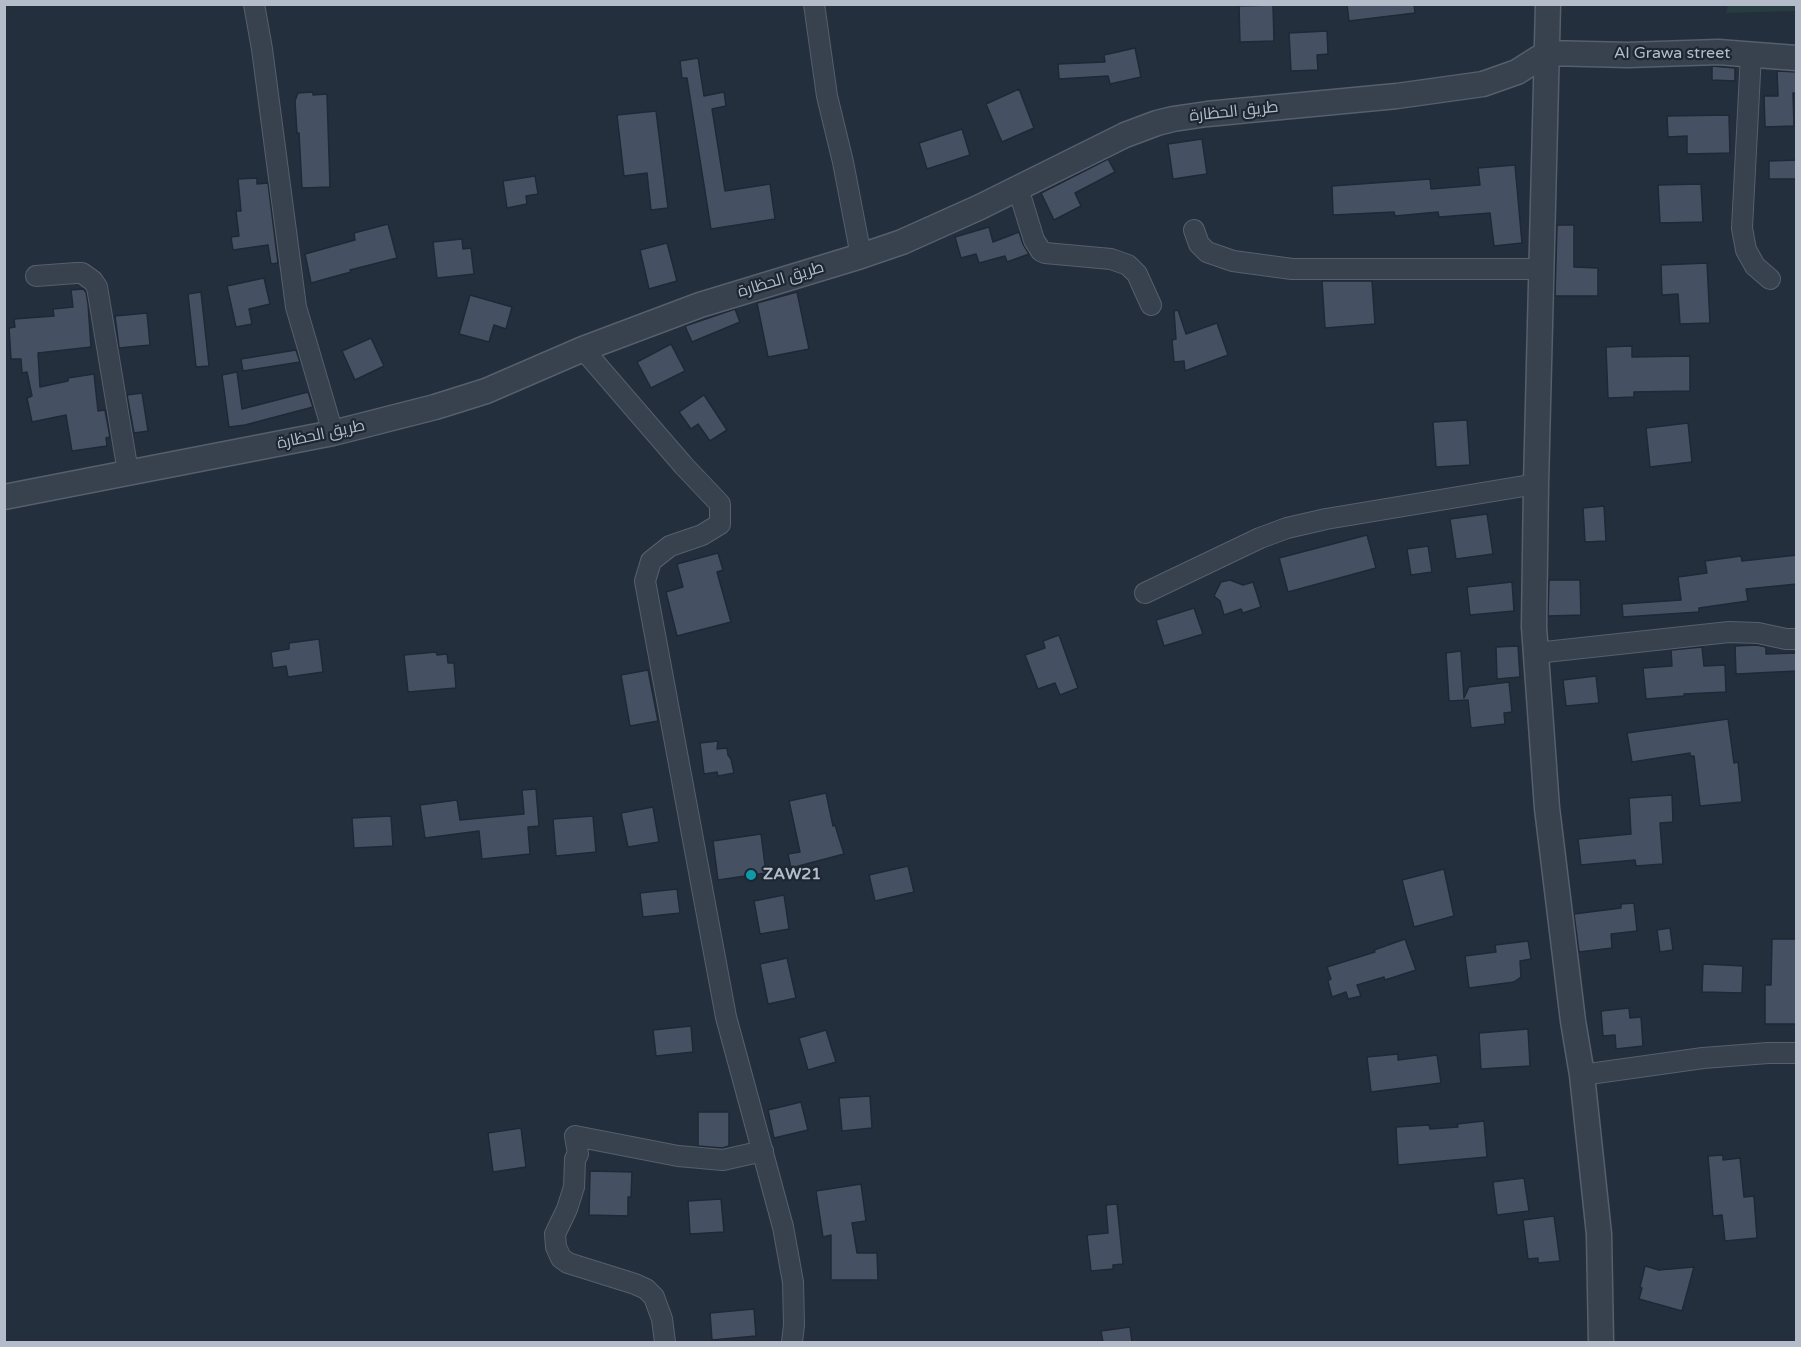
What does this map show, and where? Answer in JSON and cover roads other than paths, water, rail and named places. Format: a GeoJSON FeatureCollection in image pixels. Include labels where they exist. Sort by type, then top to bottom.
{"type":"FeatureCollection","features":[{"type":"Feature","properties":{"kind":"street"},"geometry":{"type":"LineString","coordinates":[[254,4],[296,307],[333,433]]}},
{"type":"Feature","properties":{"kind":"street"},"geometry":{"type":"LineString","coordinates":[[814,4],[827,96],[843,162],[861,256]]}},
{"type":"Feature","properties":{"kind":"street"},"geometry":{"type":"LineString","coordinates":[[1548,4],[1534,627],[1547,808],[1573,1021],[1582,1075],[1599,1234],[1601,1342]]}},
{"type":"Feature","properties":{"kind":"street","name":"Al Grawa street"},"geometry":{"type":"LineString","coordinates":[[1547,53],[1628,55],[1718,52],[1797,58]]}},
{"type":"Feature","properties":{"kind":"street","name":"طريق الحظارة"},"geometry":{"type":"LineString","coordinates":[[4,497],[333,433],[435,407],[486,391],[583,349],[700,305],[861,256],[941,226],[1125,135],[1157,123],[1207,114],[1341,102],[1483,84],[1517,72],[1547,53]]}},
{"type":"Feature","properties":{"kind":"street"},"geometry":{"type":"LineString","coordinates":[[1750,54],[1742,228],[1746,250],[1755,266],[1770,279]]}},
{"type":"Feature","properties":{"kind":"street"},"geometry":{"type":"LineString","coordinates":[[1018,188],[1034,240],[1041,251],[1097,257],[1128,265],[1137,274],[1151,305]]}},
{"type":"Feature","properties":{"kind":"street"},"geometry":{"type":"LineString","coordinates":[[1194,230],[1199,244],[1207,252],[1233,261],[1292,269],[1541,269]]}},
{"type":"Feature","properties":{"kind":"street"},"geometry":{"type":"LineString","coordinates":[[36,276],[82,273],[93,281],[96,287],[128,472]]}},
{"type":"Feature","properties":{"kind":"street"},"geometry":{"type":"LineString","coordinates":[[583,349],[684,466],[720,504],[720,524],[702,535],[670,546],[651,561],[645,581],[726,1017],[783,1227],[793,1282],[792,1342]]}},
{"type":"Feature","properties":{"kind":"street"},"geometry":{"type":"LineString","coordinates":[[1144,593],[1260,538],[1287,528],[1326,519],[1536,484]]}},
{"type":"Feature","properties":{"kind":"street"},"geometry":{"type":"LineString","coordinates":[[1536,653],[1729,632],[1758,633],[1797,639]]}},
{"type":"Feature","properties":{"kind":"street"},"geometry":{"type":"LineString","coordinates":[[1582,1075],[1703,1058],[1797,1053]]}},
{"type":"Feature","properties":{"kind":"street"},"geometry":{"type":"LineString","coordinates":[[665,1342],[662,1319],[654,1297],[646,1289],[568,1263],[561,1257],[556,1247],[555,1234],[574,1187],[575,1159],[578,1154],[575,1136],[678,1156],[723,1160],[763,1151]]}},
{"type":"Feature","properties":{"kind":"place","name":"ZAW21"},"geometry":{"type":"Point","coordinates":[751,875]}}]}
